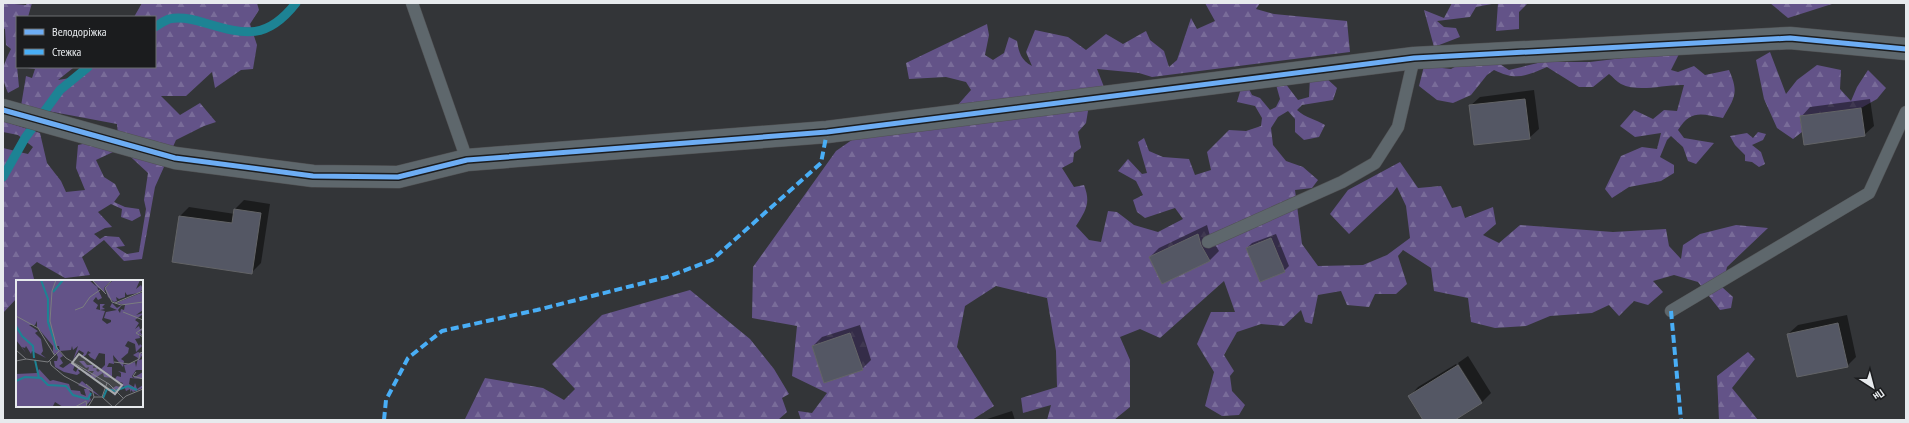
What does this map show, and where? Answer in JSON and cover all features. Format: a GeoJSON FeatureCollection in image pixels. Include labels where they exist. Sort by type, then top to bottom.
{"type":"FeatureCollection","features":[{"type":"Feature","properties":{"kind":"street"},"geometry":{"type":"LineString","coordinates":[[9,111],[175,158],[313,176],[398,177],[468,160],[827,132],[1414,58],[1790,38],[1906,48]]}},
{"type":"Feature","properties":{"kind":"lane"},"geometry":{"type":"LineString","coordinates":[[412,3],[468,160]]}},
{"type":"Feature","properties":{"kind":"lane"},"geometry":{"type":"LineString","coordinates":[[1208,242],[1342,182],[1375,162],[1398,127],[1414,58]]}},
{"type":"Feature","properties":{"kind":"lane"},"geometry":{"type":"LineString","coordinates":[[1671,311],[1869,193],[1906,112]]}},
{"type":"Feature","properties":{"kind":"green space"},"geometry":{"type":"Polygon","coordinates":[[[3,3],[26,5],[27,3],[32,3],[28,16],[16,16],[16,68],[19,87],[8,93],[4,81],[3,71],[11,49],[6,45],[5,29],[3,28],[3,3]]]}},
{"type":"Feature","properties":{"kind":"green space"},"geometry":{"type":"Polygon","coordinates":[[[142,3],[257,3],[259,10],[250,24],[257,45],[253,69],[241,70],[215,88],[212,72],[186,96],[161,96],[180,115],[200,103],[216,122],[204,126],[176,140],[155,187],[142,259],[124,261],[104,240],[82,257],[90,275],[65,278],[37,262],[31,267],[33,280],[16,280],[16,299],[3,313],[3,148],[28,154],[33,147],[18,135],[3,132],[3,121],[40,133],[47,163],[61,181],[66,192],[85,190],[76,168],[78,145],[92,142],[112,143],[113,152],[96,160],[104,177],[115,184],[120,194],[114,202],[125,207],[139,209],[141,216],[132,221],[121,217],[122,209],[111,204],[98,212],[112,227],[105,228],[94,234],[100,239],[105,236],[119,237],[125,246],[116,247],[127,254],[139,252],[146,209],[144,200],[148,173],[119,146],[117,124],[21,106],[26,76],[32,78],[35,69],[28,68],[73,68],[58,80],[76,77],[86,68],[156,68],[156,16],[135,16],[142,3]]]}},
{"type":"Feature","properties":{"kind":"green space"},"geometry":{"type":"Polygon","coordinates":[[[1205,3],[1260,3],[1256,9],[1274,14],[1347,21],[1350,52],[1152,77],[1139,73],[1097,69],[1104,87],[1081,96],[1088,111],[1086,123],[1078,132],[1081,148],[1074,153],[1073,162],[1062,168],[1074,187],[1084,185],[1087,202],[1085,211],[1076,226],[1089,240],[1101,242],[1108,211],[1117,212],[1134,225],[1158,232],[1183,219],[1175,208],[1145,218],[1137,212],[1133,200],[1143,195],[1136,181],[1118,171],[1128,159],[1142,174],[1147,173],[1138,142],[1144,138],[1149,151],[1163,157],[1189,159],[1195,175],[1211,170],[1207,152],[1229,130],[1246,131],[1261,126],[1262,118],[1255,106],[1237,102],[1242,85],[1248,87],[1252,95],[1260,98],[1270,110],[1276,107],[1280,99],[1275,81],[1285,83],[1298,100],[1309,97],[1310,77],[1325,77],[1337,88],[1333,100],[1302,105],[1297,110],[1325,125],[1319,137],[1304,140],[1295,132],[1295,119],[1288,111],[1278,117],[1271,128],[1273,145],[1286,161],[1303,167],[1318,180],[1312,188],[1295,190],[1302,244],[1318,266],[1363,265],[1387,255],[1410,238],[1406,206],[1397,187],[1392,194],[1349,234],[1330,214],[1348,190],[1400,162],[1418,188],[1441,186],[1452,208],[1461,206],[1465,218],[1493,207],[1496,224],[1483,235],[1499,243],[1520,225],[1613,232],[1666,229],[1669,246],[1681,259],[1683,245],[1700,234],[1736,225],[1768,228],[1727,267],[1722,287],[1733,297],[1731,308],[1720,310],[1698,282],[1674,275],[1653,281],[1663,292],[1648,305],[1634,301],[1619,316],[1609,305],[1592,313],[1550,316],[1526,326],[1495,328],[1471,322],[1468,298],[1434,291],[1431,268],[1403,250],[1398,256],[1407,284],[1396,294],[1375,294],[1369,307],[1347,305],[1341,291],[1318,295],[1312,324],[1305,322],[1301,310],[1284,326],[1261,324],[1237,332],[1224,355],[1234,371],[1230,376],[1232,391],[1245,405],[1239,415],[1222,416],[1205,406],[1214,372],[1197,344],[1211,312],[1235,312],[1224,281],[1160,338],[1140,329],[1120,337],[1130,360],[1130,407],[1114,420],[1047,420],[1051,405],[1023,413],[1021,398],[1057,387],[1056,351],[1047,298],[996,286],[965,306],[957,347],[994,406],[972,420],[801,420],[798,411],[812,413],[827,393],[792,376],[797,326],[752,318],[753,267],[836,151],[859,135],[941,124],[971,90],[966,82],[946,77],[909,79],[906,63],[987,24],[989,35],[985,55],[993,60],[1004,53],[1009,37],[1017,41],[1021,56],[1032,66],[1026,52],[1035,30],[1068,37],[1086,50],[1106,34],[1123,44],[1146,31],[1150,40],[1164,51],[1169,67],[1177,60],[1191,18],[1197,29],[1215,21],[1205,3]]]}},
{"type":"Feature","properties":{"kind":"green space"},"geometry":{"type":"Polygon","coordinates":[[[1452,3],[1497,3],[1476,7],[1470,17],[1437,21],[1444,27],[1456,28],[1460,37],[1434,47],[1424,10],[1444,18],[1452,3]]]}},
{"type":"Feature","properties":{"kind":"green space"},"geometry":{"type":"Polygon","coordinates":[[[1498,3],[1528,3],[1519,12],[1519,29],[1496,31],[1498,3]]]}},
{"type":"Feature","properties":{"kind":"green space"},"geometry":{"type":"Polygon","coordinates":[[[1770,3],[1835,3],[1788,18],[1770,3]]]}},
{"type":"Feature","properties":{"kind":"green space"},"geometry":{"type":"Polygon","coordinates":[[[1770,52],[1786,94],[1797,80],[1817,65],[1841,70],[1840,89],[1851,101],[1857,87],[1868,70],[1886,88],[1877,99],[1861,108],[1800,116],[1802,132],[1793,139],[1777,128],[1764,99],[1756,60],[1770,52]]]}},
{"type":"Feature","properties":{"kind":"green space"},"geometry":{"type":"Polygon","coordinates":[[[1656,54],[1679,54],[1671,70],[1678,72],[1694,66],[1705,75],[1729,70],[1735,90],[1733,100],[1723,118],[1709,115],[1692,116],[1683,123],[1678,130],[1684,138],[1714,143],[1696,164],[1688,161],[1683,147],[1671,136],[1667,140],[1660,157],[1674,165],[1674,173],[1661,181],[1629,187],[1612,198],[1605,189],[1621,156],[1642,147],[1657,149],[1661,133],[1635,137],[1620,126],[1634,110],[1653,119],[1664,110],[1677,111],[1684,85],[1644,88],[1628,87],[1618,82],[1609,74],[1593,87],[1579,87],[1547,67],[1521,76],[1509,75],[1494,70],[1487,75],[1471,95],[1453,103],[1437,100],[1419,86],[1424,66],[1451,69],[1464,62],[1492,59],[1509,70],[1542,62],[1590,62],[1656,54]]]}},
{"type":"Feature","properties":{"kind":"green space"},"geometry":{"type":"Polygon","coordinates":[[[1758,132],[1766,134],[1763,140],[1752,145],[1761,152],[1765,164],[1759,167],[1752,162],[1745,161],[1745,155],[1735,145],[1730,136],[1747,133],[1753,138],[1758,132]]]}},
{"type":"Feature","properties":{"kind":"green space"},"geometry":{"type":"Polygon","coordinates":[[[690,290],[750,339],[774,369],[789,394],[782,398],[787,412],[778,420],[462,420],[465,419],[485,378],[543,388],[564,400],[575,389],[552,364],[602,315],[690,290]]]}},
{"type":"Feature","properties":{"kind":"green space"},"geometry":{"type":"Polygon","coordinates":[[[1748,352],[1755,359],[1732,388],[1758,420],[1719,420],[1717,376],[1748,352]]]}},
{"type":"Feature","properties":{"kind":"building"},"geometry":{"type":"Polygon","coordinates":[[[1525,99],[1530,139],[1474,145],[1469,105],[1525,99]]]}},
{"type":"Feature","properties":{"kind":"building"},"geometry":{"type":"Polygon","coordinates":[[[1861,108],[1865,136],[1804,145],[1800,116],[1861,108]]]}},
{"type":"Feature","properties":{"kind":"building"},"geometry":{"type":"Polygon","coordinates":[[[234,209],[261,213],[252,274],[172,262],[179,216],[232,223],[234,209]]]}},
{"type":"Feature","properties":{"kind":"building"},"geometry":{"type":"Polygon","coordinates":[[[1198,234],[1201,245],[1210,261],[1162,284],[1149,257],[1198,234]]]}},
{"type":"Feature","properties":{"kind":"building"},"geometry":{"type":"Polygon","coordinates":[[[1271,238],[1285,272],[1260,282],[1246,248],[1271,238]]]}},
{"type":"Feature","properties":{"kind":"building"},"geometry":{"type":"Polygon","coordinates":[[[1838,323],[1848,367],[1797,377],[1787,334],[1838,323]]]}},
{"type":"Feature","properties":{"kind":"building"},"geometry":{"type":"Polygon","coordinates":[[[850,333],[863,370],[824,383],[812,346],[850,333]]]}},
{"type":"Feature","properties":{"kind":"building"},"geometry":{"type":"Polygon","coordinates":[[[1458,365],[1482,403],[1455,420],[1423,420],[1408,396],[1458,365]]]}},
{"type":"Feature","properties":{"kind":"waterway"},"geometry":{"type":"LineString","coordinates":[[156,26],[169,19],[187,18],[232,30],[244,32],[255,31],[265,29],[275,23],[296,3]]}},
{"type":"Feature","properties":{"kind":"waterway"},"geometry":{"type":"LineString","coordinates":[[3,177],[25,138],[60,90],[87,68]]}},
{"type":"Feature","properties":{"kind":"marked path"},"geometry":{"type":"LineString","coordinates":[[384,420],[386,400],[408,358],[442,331],[537,310],[667,277],[712,260],[821,163],[827,132]]}},
{"type":"Feature","properties":{"kind":"marked path"},"geometry":{"type":"LineString","coordinates":[[1671,311],[1681,420]]}},
{"type":"Feature","properties":{"kind":"cycle path"},"geometry":{"type":"LineString","coordinates":[[3,110],[175,158],[313,176],[398,177],[467,160],[827,132],[1414,58],[1790,38],[1906,49]]}}]}
